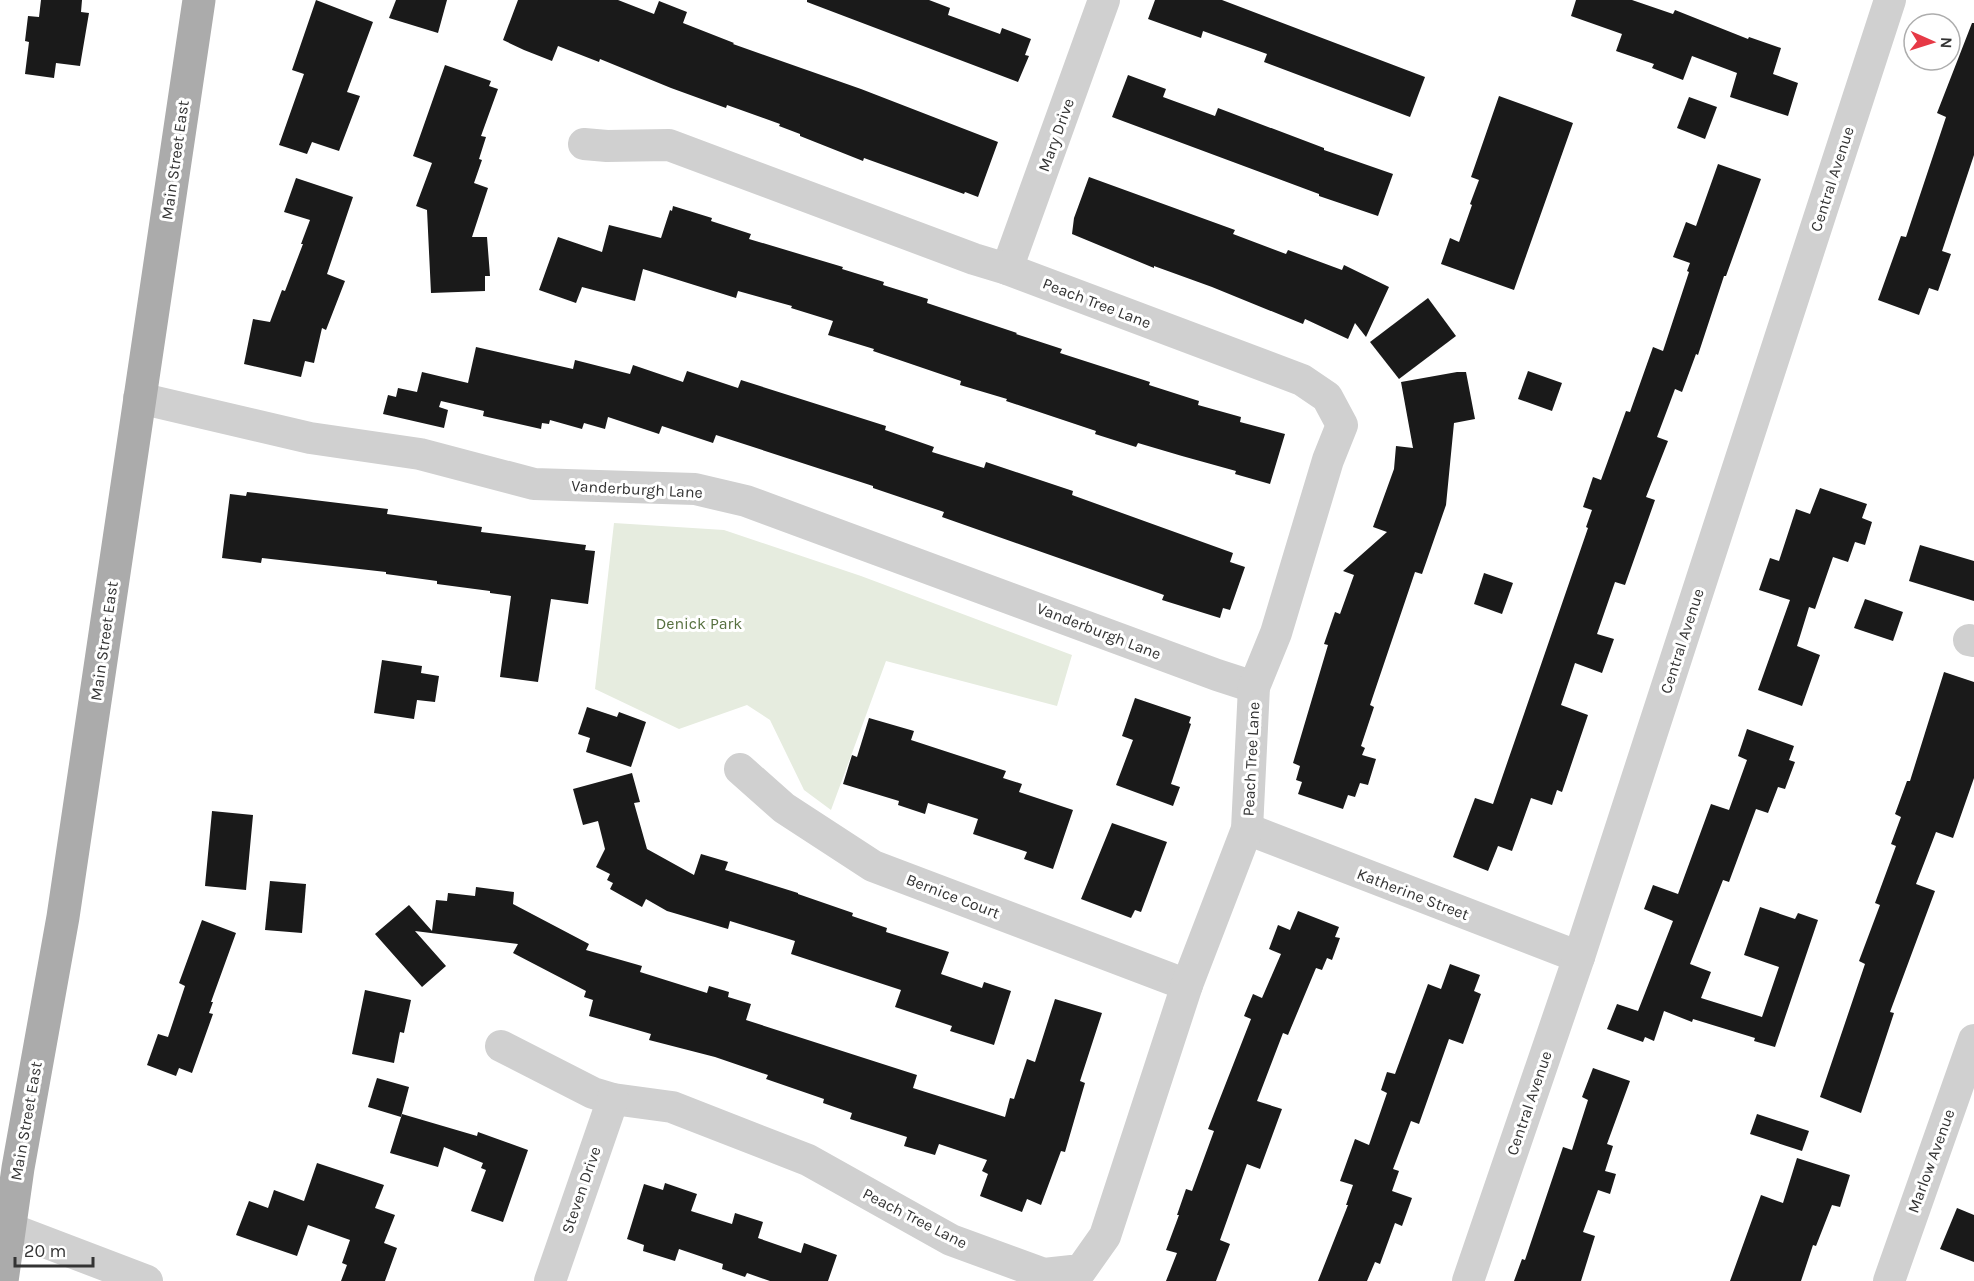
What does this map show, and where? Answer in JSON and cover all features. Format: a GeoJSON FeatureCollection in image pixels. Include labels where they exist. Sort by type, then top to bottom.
{"type":"FeatureCollection","features":[{"type":"Feature","properties":{"kind":"main road","name":"Main Street East"},"geometry":{"type":"LineString","coordinates":[[2,1281],[4,1226],[63,917],[199,0]]}},
{"type":"Feature","properties":{"kind":"street","name":"Mary Drive"},"geometry":{"type":"LineString","coordinates":[[1007,269],[1104,0]]}},
{"type":"Feature","properties":{"kind":"street","name":"Central Avenue"},"geometry":{"type":"LineString","coordinates":[[1468,1281],[1579,957],[1890,0]]}},
{"type":"Feature","properties":{"kind":"street","name":"Peach Tree Lane"},"geometry":{"type":"LineString","coordinates":[[501,1046],[593,1093],[613,1099],[672,1107],[808,1160],[951,1239],[1044,1274],[1081,1270],[1105,1236],[1187,985],[1248,829],[1254,687],[1276,633],[1328,460],[1341,425],[1328,397],[1302,380],[1007,269],[974,259],[669,145],[584,144]]}},
{"type":"Feature","properties":{"kind":"street","name":"Vanderburgh Lane"},"geometry":{"type":"LineString","coordinates":[[139,398],[310,438],[420,454],[534,484],[695,489],[746,501],[1254,687]]}},
{"type":"Feature","properties":{"kind":"street","name":"Bernice Court"},"geometry":{"type":"LineString","coordinates":[[741,769],[784,808],[873,866],[1187,985]]}},
{"type":"Feature","properties":{"kind":"street","name":"Katherine Street"},"geometry":{"type":"LineString","coordinates":[[1248,829],[1579,957]]}},
{"type":"Feature","properties":{"kind":"street","name":"Marlow Avenue"},"geometry":{"type":"LineString","coordinates":[[1889,1281],[1974,1041]]}},
{"type":"Feature","properties":{"kind":"street","name":"Steven Drive"},"geometry":{"type":"LineString","coordinates":[[550,1281],[613,1099]]}},
{"type":"Feature","properties":{"kind":"street"},"geometry":{"type":"LineString","coordinates":[[4,1226],[147,1281]]}},
{"type":"Feature","properties":{"kind":"green space","name":"Denick Park"},"geometry":{"type":"Polygon","coordinates":[[[614,523],[724,530],[861,576],[1072,655],[1057,706],[886,661],[831,810],[804,790],[770,720],[747,705],[679,729],[595,689],[614,523]]]}},
{"type":"Feature","properties":{"kind":"building"},"geometry":{"type":"Polygon","coordinates":[[[41,0],[82,0],[81,12],[89,13],[80,66],[56,63],[54,78],[25,74],[29,42],[25,41],[28,16],[39,17],[41,0]]]}},
{"type":"Feature","properties":{"kind":"building"},"geometry":{"type":"Polygon","coordinates":[[[316,0],[373,22],[347,92],[360,96],[339,151],[312,142],[307,154],[279,145],[304,74],[292,70],[316,0]]]}},
{"type":"Feature","properties":{"kind":"building"},"geometry":{"type":"Polygon","coordinates":[[[396,0],[447,0],[438,33],[389,18],[396,0]]]}},
{"type":"Feature","properties":{"kind":"building"},"geometry":{"type":"Polygon","coordinates":[[[518,0],[618,0],[654,14],[659,1],[687,12],[683,23],[733,44],[861,89],[998,142],[978,197],[965,192],[964,194],[864,158],[863,161],[800,136],[800,134],[779,126],[780,124],[727,105],[726,108],[600,59],[599,62],[558,46],[552,61],[524,50],[503,40],[518,0]]]}},
{"type":"Feature","properties":{"kind":"building"},"geometry":{"type":"Polygon","coordinates":[[[807,0],[929,0],[950,8],[948,15],[1000,34],[1002,28],[1031,39],[1025,55],[1029,56],[1018,82],[807,2],[807,0]]]}},
{"type":"Feature","properties":{"kind":"building"},"geometry":{"type":"Polygon","coordinates":[[[1155,0],[1222,0],[1425,77],[1410,117],[1264,62],[1267,54],[1203,31],[1201,38],[1148,19],[1155,0]]]}},
{"type":"Feature","properties":{"kind":"building"},"geometry":{"type":"Polygon","coordinates":[[[1576,0],[1632,0],[1673,14],[1675,10],[1748,39],[1749,37],[1781,48],[1773,74],[1798,83],[1788,116],[1730,97],[1737,73],[1692,56],[1683,80],[1652,68],[1654,64],[1616,51],[1622,34],[1571,16],[1576,0]]]}},
{"type":"Feature","properties":{"kind":"building"},"geometry":{"type":"Polygon","coordinates":[[[1972,23],[1974,23],[1974,155],[1942,251],[1951,254],[1938,291],[1929,288],[1919,315],[1878,300],[1901,236],[1906,237],[1946,117],[1937,113],[1953,72],[1962,72],[1962,49],[1972,23]]]}},
{"type":"Feature","properties":{"kind":"building"},"geometry":{"type":"Polygon","coordinates":[[[445,65],[491,81],[489,86],[498,89],[481,136],[486,137],[479,159],[482,160],[474,183],[488,188],[472,237],[487,237],[490,276],[485,276],[485,291],[431,293],[427,210],[416,206],[432,163],[413,156],[445,65]]]}},
{"type":"Feature","properties":{"kind":"building"},"geometry":{"type":"Polygon","coordinates":[[[1128,75],[1166,89],[1163,97],[1215,116],[1218,108],[1324,148],[1324,150],[1393,174],[1378,216],[1319,196],[1319,194],[1112,117],[1128,75]]]}},
{"type":"Feature","properties":{"kind":"building"},"geometry":{"type":"Polygon","coordinates":[[[1499,96],[1573,123],[1514,290],[1441,264],[1450,238],[1459,242],[1472,205],[1470,204],[1479,180],[1471,177],[1499,96]]]}},
{"type":"Feature","properties":{"kind":"building"},"geometry":{"type":"Polygon","coordinates":[[[1689,97],[1717,107],[1705,139],[1677,128],[1689,97]]]}},
{"type":"Feature","properties":{"kind":"building"},"geometry":{"type":"Polygon","coordinates":[[[1718,164],[1761,179],[1726,276],[1724,276],[1698,355],[1696,354],[1682,392],[1675,389],[1657,437],[1668,441],[1646,497],[1655,500],[1625,585],[1615,582],[1597,634],[1614,639],[1602,673],[1575,663],[1561,705],[1588,715],[1562,792],[1557,790],[1552,805],[1531,798],[1512,851],[1498,846],[1488,871],[1453,857],[1475,798],[1493,804],[1588,528],[1586,527],[1592,510],[1583,507],[1593,477],[1601,480],[1626,411],[1630,412],[1653,347],[1663,351],[1690,263],[1673,257],[1686,222],[1696,226],[1718,164]]]}},
{"type":"Feature","properties":{"kind":"building"},"geometry":{"type":"Polygon","coordinates":[[[1089,177],[1235,230],[1233,234],[1286,254],[1288,250],[1342,270],[1344,265],[1389,287],[1366,337],[1355,323],[1348,339],[1305,319],[1303,324],[1212,287],[1154,266],[1154,268],[1072,234],[1074,218],[1089,177]]]}},
{"type":"Feature","properties":{"kind":"building"},"geometry":{"type":"Polygon","coordinates":[[[296,178],[353,197],[327,274],[345,281],[326,330],[322,328],[314,363],[305,361],[301,377],[244,364],[253,319],[270,322],[282,290],[285,291],[310,220],[284,212],[296,178]]]}},
{"type":"Feature","properties":{"kind":"building"},"geometry":{"type":"Polygon","coordinates":[[[673,206],[712,218],[711,221],[751,234],[749,239],[843,267],[842,269],[884,282],[883,285],[928,299],[927,303],[1062,349],[1060,353],[1150,382],[1149,385],[1199,401],[1198,405],[1241,417],[1240,422],[1285,434],[1270,484],[1235,474],[1236,471],[1138,443],[1136,447],[1095,434],[1096,431],[960,385],[961,381],[873,351],[874,349],[828,335],[833,321],[791,308],[792,306],[738,291],[736,298],[643,269],[635,301],[582,287],[576,303],[539,290],[558,237],[602,252],[609,225],[661,238],[673,206]]]}},
{"type":"Feature","properties":{"kind":"building"},"geometry":{"type":"Polygon","coordinates":[[[1428,298],[1456,336],[1399,379],[1370,342],[1428,298]]]}},
{"type":"Feature","properties":{"kind":"building"},"geometry":{"type":"Polygon","coordinates":[[[476,347],[573,369],[575,360],[630,374],[633,365],[683,382],[687,371],[738,388],[741,380],[886,426],[885,430],[934,447],[932,452],[984,468],[986,462],[1073,491],[1072,495],[1233,553],[1230,562],[1245,567],[1230,610],[1223,608],[1220,618],[1162,600],[1164,595],[942,517],[944,512],[873,488],[873,486],[716,435],[713,443],[662,426],[659,434],[608,417],[605,429],[584,423],[582,429],[550,420],[549,424],[542,423],[541,429],[483,416],[484,411],[441,401],[439,407],[448,410],[444,428],[383,414],[388,395],[396,397],[398,388],[417,392],[422,372],[468,383],[476,347]]]}},
{"type":"Feature","properties":{"kind":"building"},"geometry":{"type":"Polygon","coordinates":[[[1528,371],[1562,383],[1552,411],[1518,399],[1528,371]]]}},
{"type":"Feature","properties":{"kind":"building"},"geometry":{"type":"Polygon","coordinates":[[[1466,372],[1475,419],[1454,423],[1446,505],[1422,574],[1415,572],[1370,705],[1374,707],[1361,746],[1365,748],[1362,755],[1376,759],[1368,785],[1360,783],[1355,797],[1348,795],[1343,809],[1298,794],[1302,782],[1296,780],[1300,766],[1293,763],[1328,645],[1324,644],[1335,612],[1340,614],[1354,575],[1343,571],[1387,532],[1373,527],[1394,469],[1396,446],[1413,448],[1401,382],[1466,372]]]}},
{"type":"Feature","properties":{"kind":"building"},"geometry":{"type":"Polygon","coordinates":[[[1820,488],[1867,504],[1862,518],[1872,522],[1865,545],[1855,542],[1848,562],[1833,557],[1815,609],[1809,607],[1797,646],[1820,655],[1802,706],[1758,690],[1790,600],[1759,590],[1770,558],[1779,561],[1796,509],[1810,514],[1820,488]]]}},
{"type":"Feature","properties":{"kind":"building"},"geometry":{"type":"Polygon","coordinates":[[[247,492],[388,509],[387,514],[482,527],[481,532],[586,545],[585,550],[595,551],[588,604],[551,599],[538,682],[500,677],[511,596],[437,584],[437,581],[386,574],[386,572],[262,558],[261,563],[222,558],[230,494],[246,496],[247,492]]]}},
{"type":"Feature","properties":{"kind":"building"},"geometry":{"type":"Polygon","coordinates":[[[1920,545],[1974,561],[1974,601],[1909,581],[1920,545]]]}},
{"type":"Feature","properties":{"kind":"building"},"geometry":{"type":"Polygon","coordinates":[[[1484,573],[1513,583],[1502,614],[1474,604],[1484,573]]]}},
{"type":"Feature","properties":{"kind":"building"},"geometry":{"type":"Polygon","coordinates":[[[1865,599],[1903,612],[1893,641],[1854,628],[1865,599]]]}},
{"type":"Feature","properties":{"kind":"building"},"geometry":{"type":"Polygon","coordinates":[[[382,660],[422,666],[421,673],[439,676],[435,702],[417,700],[414,719],[374,713],[382,660]]]}},
{"type":"Feature","properties":{"kind":"building"},"geometry":{"type":"Polygon","coordinates":[[[1944,672],[1974,682],[1974,778],[1953,838],[1936,832],[1916,884],[1935,891],[1890,1012],[1894,1013],[1861,1113],[1820,1097],[1865,964],[1859,961],[1880,905],[1875,903],[1896,846],[1891,844],[1901,817],[1895,814],[1907,781],[1910,781],[1944,672]]]}},
{"type":"Feature","properties":{"kind":"building"},"geometry":{"type":"Polygon","coordinates":[[[1135,698],[1191,717],[1189,723],[1191,724],[1171,784],[1180,787],[1173,806],[1116,785],[1133,740],[1122,736],[1135,698]]]}},
{"type":"Feature","properties":{"kind":"building"},"geometry":{"type":"Polygon","coordinates":[[[587,707],[617,717],[619,712],[646,722],[631,767],[586,752],[590,738],[578,734],[587,707]]]}},
{"type":"Feature","properties":{"kind":"building"},"geometry":{"type":"Polygon","coordinates":[[[869,718],[914,731],[911,740],[1006,771],[1003,778],[1022,784],[1019,792],[1073,810],[1053,869],[1024,859],[1027,852],[973,834],[978,819],[928,803],[925,814],[898,805],[899,801],[843,784],[852,755],[857,757],[869,718]]]}},
{"type":"Feature","properties":{"kind":"building"},"geometry":{"type":"Polygon","coordinates":[[[1747,729],[1794,746],[1789,760],[1795,762],[1785,789],[1778,787],[1768,813],[1756,809],[1729,882],[1723,880],[1690,964],[1711,972],[1701,998],[1762,1017],[1779,967],[1744,955],[1760,907],[1795,919],[1798,913],[1818,920],[1775,1047],[1754,1041],[1755,1038],[1693,1019],[1692,1022],[1664,1011],[1654,1041],[1645,1037],[1643,1042],[1607,1029],[1617,1004],[1638,1011],[1673,921],[1644,909],[1653,885],[1678,894],[1711,804],[1729,810],[1747,760],[1738,756],[1747,729]]]}},
{"type":"Feature","properties":{"kind":"building"},"geometry":{"type":"Polygon","coordinates":[[[632,773],[640,802],[634,803],[647,849],[694,875],[701,854],[728,862],[725,870],[853,913],[852,916],[887,928],[886,932],[949,952],[941,974],[982,988],[984,982],[1011,991],[994,1045],[950,1031],[952,1026],[895,1007],[901,990],[791,954],[795,941],[730,921],[728,929],[667,911],[646,899],[642,907],[610,889],[613,883],[607,880],[610,874],[596,867],[605,849],[598,821],[583,825],[573,789],[632,773]]]}},
{"type":"Feature","properties":{"kind":"building"},"geometry":{"type":"Polygon","coordinates":[[[212,811],[253,815],[246,890],[205,886],[212,811]]]}},
{"type":"Feature","properties":{"kind":"building"},"geometry":{"type":"Polygon","coordinates":[[[1112,823],[1167,842],[1141,912],[1135,910],[1131,918],[1081,899],[1112,823]]]}},
{"type":"Feature","properties":{"kind":"building"},"geometry":{"type":"Polygon","coordinates":[[[270,881],[306,884],[302,933],[265,930],[270,881]]]}},
{"type":"Feature","properties":{"kind":"building"},"geometry":{"type":"Polygon","coordinates":[[[476,887],[514,892],[513,904],[589,944],[586,950],[642,966],[640,972],[707,993],[709,986],[729,992],[728,997],[751,1004],[746,1020],[917,1075],[913,1088],[1005,1117],[1010,1098],[1014,1099],[1027,1059],[1035,1062],[1055,999],[1102,1013],[1080,1081],[1085,1083],[1065,1152],[1061,1151],[1041,1205],[1027,1199],[1022,1212],[980,1196],[988,1174],[982,1171],[987,1160],[939,1144],[935,1155],[904,1146],[907,1137],[850,1119],[852,1113],[823,1103],[824,1099],[766,1079],[768,1075],[715,1057],[649,1040],[651,1034],[589,1016],[593,1000],[584,997],[586,991],[513,953],[518,944],[415,931],[446,966],[422,987],[375,934],[409,905],[432,931],[436,900],[447,901],[448,893],[475,896],[476,887]]]}},
{"type":"Feature","properties":{"kind":"building"},"geometry":{"type":"Polygon","coordinates":[[[1298,911],[1339,927],[1335,937],[1340,938],[1332,960],[1327,958],[1322,970],[1316,968],[1288,1035],[1283,1033],[1257,1101],[1282,1109],[1260,1169],[1247,1164],[1220,1240],[1230,1244],[1216,1281],[1166,1281],[1177,1253],[1166,1250],[1186,1189],[1192,1191],[1214,1131],[1208,1129],[1251,1019],[1244,1016],[1253,994],[1262,998],[1281,954],[1269,949],[1278,925],[1290,930],[1298,911]]]}},
{"type":"Feature","properties":{"kind":"building"},"geometry":{"type":"Polygon","coordinates":[[[202,920],[236,933],[211,1002],[213,1002],[209,1013],[213,1014],[192,1073],[179,1068],[176,1076],[147,1065],[158,1034],[168,1037],[185,986],[179,983],[202,920]]]}},
{"type":"Feature","properties":{"kind":"building"},"geometry":{"type":"Polygon","coordinates":[[[1450,964],[1480,975],[1474,991],[1481,994],[1463,1044],[1449,1039],[1419,1124],[1411,1121],[1393,1169],[1399,1171],[1392,1191],[1412,1198],[1402,1226],[1395,1223],[1380,1264],[1375,1262],[1367,1281],[1318,1281],[1348,1205],[1346,1205],[1353,1185],[1340,1181],[1355,1139],[1369,1145],[1387,1093],[1381,1090],[1387,1072],[1395,1074],[1428,984],[1441,989],[1450,964]]]}},
{"type":"Feature","properties":{"kind":"building"},"geometry":{"type":"Polygon","coordinates":[[[365,990],[411,1000],[404,1033],[400,1032],[394,1063],[352,1054],[365,990]]]}},
{"type":"Feature","properties":{"kind":"building"},"geometry":{"type":"Polygon","coordinates":[[[1593,1068],[1630,1081],[1607,1144],[1613,1146],[1605,1171],[1616,1174],[1610,1194],[1598,1190],[1583,1232],[1595,1236],[1581,1281],[1514,1281],[1522,1259],[1525,1260],[1563,1147],[1572,1150],[1588,1100],[1582,1097],[1593,1068]]]}},
{"type":"Feature","properties":{"kind":"building"},"geometry":{"type":"Polygon","coordinates":[[[377,1078],[409,1087],[401,1117],[368,1107],[377,1078]]]}},
{"type":"Feature","properties":{"kind":"building"},"geometry":{"type":"Polygon","coordinates":[[[402,1114],[477,1136],[478,1132],[528,1150],[503,1222],[471,1211],[486,1170],[481,1168],[483,1163],[444,1147],[438,1167],[390,1153],[402,1114]]]}},
{"type":"Feature","properties":{"kind":"building"},"geometry":{"type":"Polygon","coordinates":[[[1757,1114],[1809,1131],[1802,1151],[1750,1134],[1757,1114]]]}},
{"type":"Feature","properties":{"kind":"building"},"geometry":{"type":"Polygon","coordinates":[[[1797,1158],[1850,1175],[1840,1207],[1832,1205],[1816,1246],[1813,1245],[1801,1281],[1730,1281],[1761,1195],[1783,1203],[1797,1158]]]}},
{"type":"Feature","properties":{"kind":"building"},"geometry":{"type":"Polygon","coordinates":[[[317,1163],[384,1185],[375,1208],[395,1215],[384,1243],[397,1248],[385,1281],[341,1281],[347,1265],[342,1263],[350,1240],[308,1225],[297,1256],[236,1235],[249,1201],[268,1208],[274,1190],[304,1201],[317,1163]]]}},
{"type":"Feature","properties":{"kind":"building"},"geometry":{"type":"Polygon","coordinates":[[[665,1183],[697,1194],[691,1211],[732,1224],[735,1213],[763,1222],[758,1238],[801,1253],[804,1243],[837,1255],[828,1281],[770,1281],[747,1273],[745,1277],[722,1269],[723,1264],[679,1249],[675,1261],[643,1251],[644,1245],[627,1239],[644,1184],[663,1190],[665,1183]]]}},
{"type":"Feature","properties":{"kind":"building"},"geometry":{"type":"Polygon","coordinates":[[[1957,1208],[1974,1215],[1974,1262],[1940,1249],[1957,1208]]]}}]}
